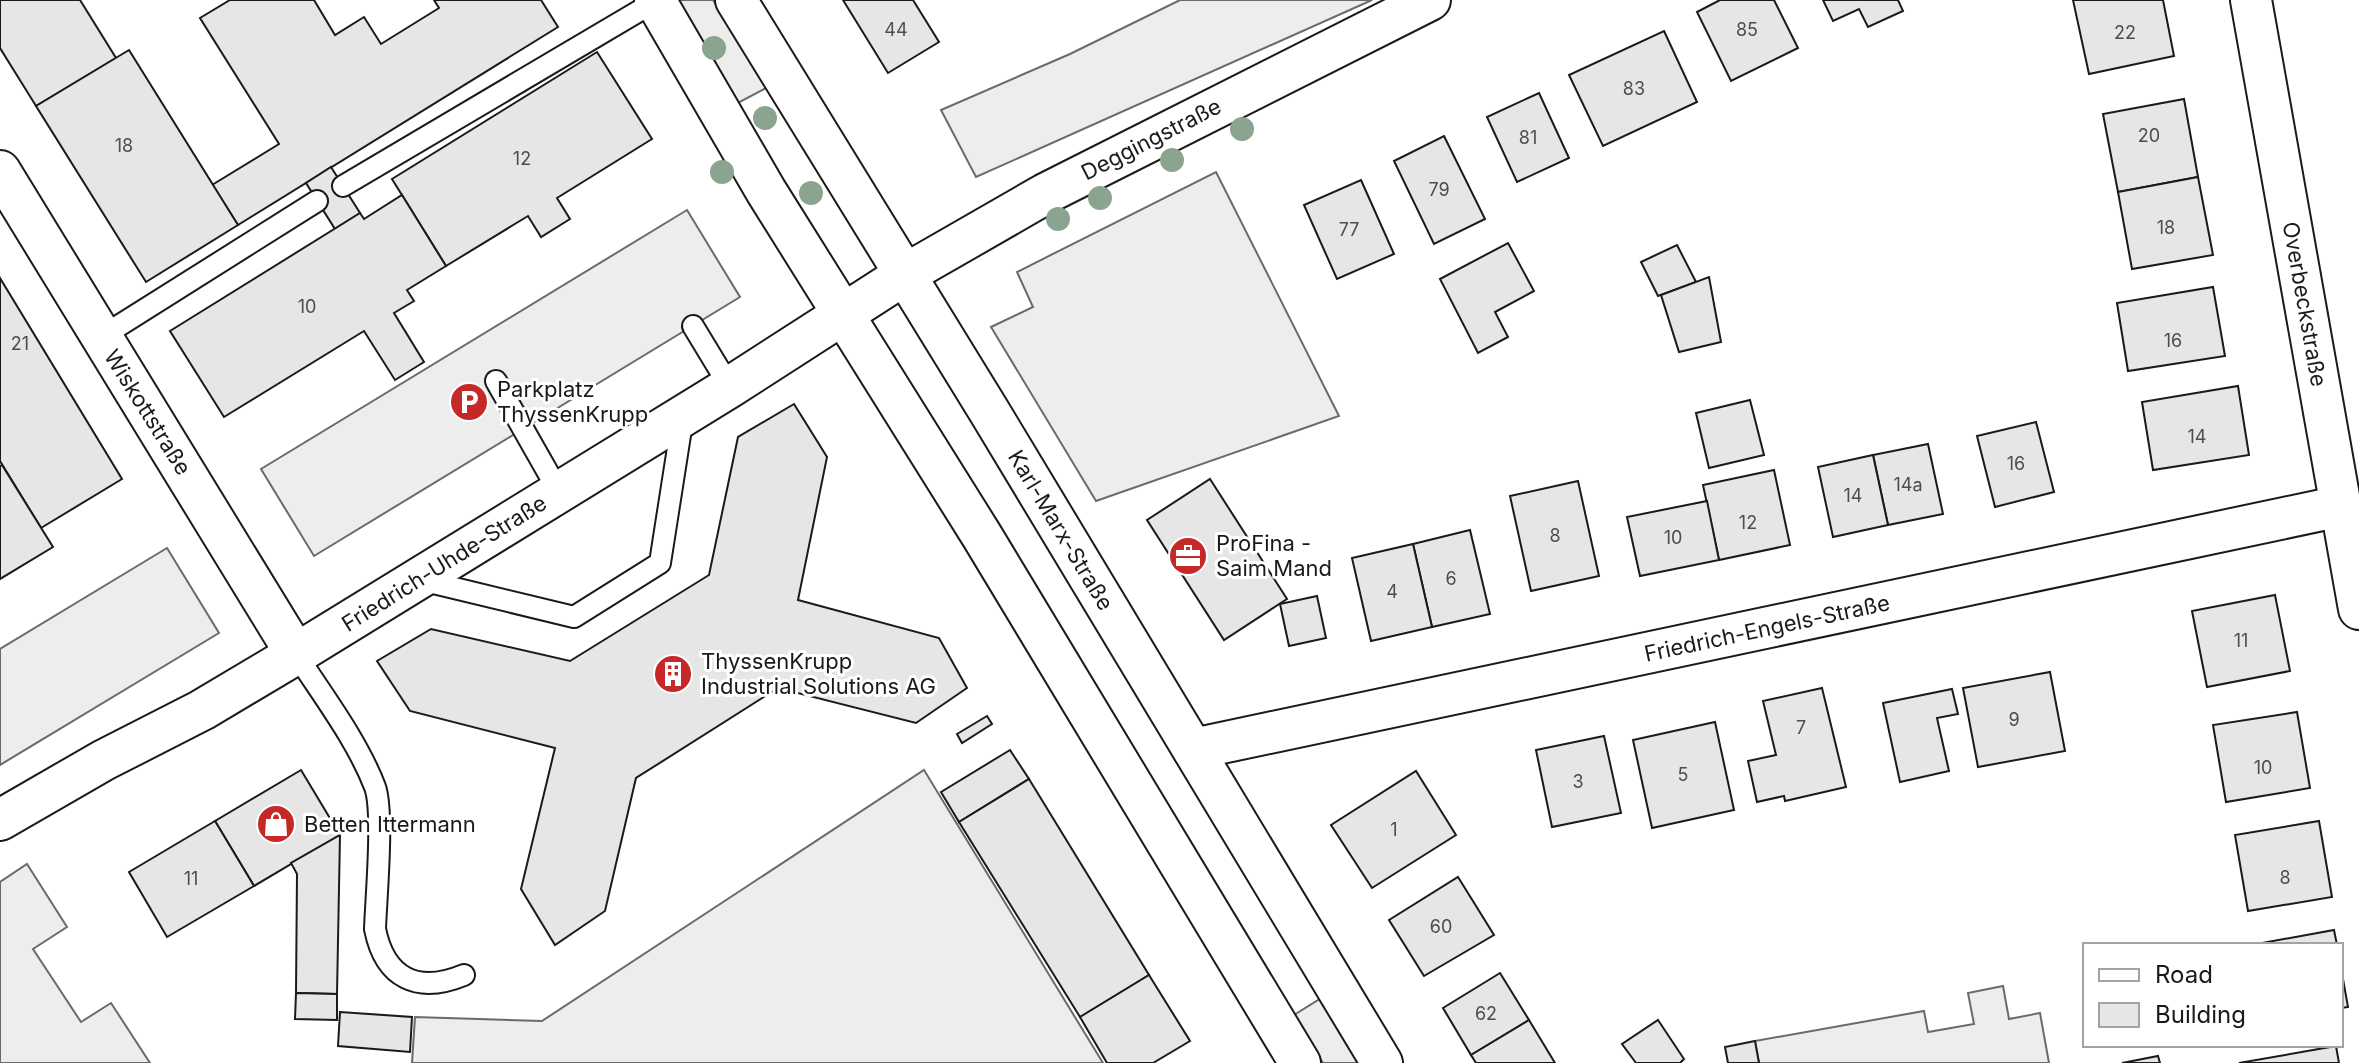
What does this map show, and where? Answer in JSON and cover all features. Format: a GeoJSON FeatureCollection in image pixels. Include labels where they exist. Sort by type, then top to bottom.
{"type":"FeatureCollection","features":[{"type":"Feature","properties":{"kind":"street","name":"Karl-Marx-Straße"},"geometry":{"type":"LineString","coordinates":[[736,0],[892,283],[1193,749],[1382,1063]]}},
{"type":"Feature","properties":{"kind":"street","name":"Deggingstraße"},"geometry":{"type":"LineString","coordinates":[[892,283],[1045,194],[1430,0]]}},
{"type":"Feature","properties":{"kind":"street","name":"Overbeckstraße"},"geometry":{"type":"LineString","coordinates":[[2251,0],[2359,609]]}},
{"type":"Feature","properties":{"kind":"street"},"geometry":{"type":"LineString","coordinates":[[656,1],[766,191],[982,536],[1300,1063]]}},
{"type":"Feature","properties":{"kind":"street","name":"Wiskottstraße"},"geometry":{"type":"LineString","coordinates":[[0,171],[296,654]]}},
{"type":"Feature","properties":{"kind":"street","name":"Friedrich-Uhde-Straße"},"geometry":{"type":"LineString","coordinates":[[0,820],[104,760],[202,710],[296,654],[730,387],[892,283]]}},
{"type":"Feature","properties":{"kind":"street","name":"Friedrich-Engels-Straße"},"geometry":{"type":"LineString","coordinates":[[1193,749],[2341,506]]}},
{"type":"Feature","properties":{"kind":"lane"},"geometry":{"type":"LineString","coordinates":[[343,186],[656,1]]}},
{"type":"Feature","properties":{"kind":"lane"},"geometry":{"type":"LineString","coordinates":[[101,337],[317,201]]}},
{"type":"Feature","properties":{"kind":"lane"},"geometry":{"type":"LineString","coordinates":[[693,326],[730,387]]}},
{"type":"Feature","properties":{"kind":"lane"},"geometry":{"type":"LineString","coordinates":[[496,381],[559,492]]}},
{"type":"Feature","properties":{"kind":"lane"},"geometry":{"type":"LineString","coordinates":[[417,580],[574,617],[660,563],[683,416]]}},
{"type":"Feature","properties":{"kind":"lane"},"geometry":{"type":"LineString","coordinates":[[296,654],[357,750],[376,790],[375,929],[378,947],[398,973],[411,981],[430,984],[447,982],[464,975]]}},
{"type":"Feature","properties":{"kind":"shaded area"},"geometry":{"type":"Polygon","coordinates":[[[672,0],[713,0],[766,88],[736,104],[672,0]]]}},
{"type":"Feature","properties":{"kind":"shaded area"},"geometry":{"type":"Polygon","coordinates":[[[1180,0],[1372,0],[976,177],[941,110],[1070,54],[1180,0]]]}},
{"type":"Feature","properties":{"kind":"shaded area"},"geometry":{"type":"Polygon","coordinates":[[[1216,172],[1339,416],[1096,501],[991,327],[1033,307],[1017,272],[1216,172]]]}},
{"type":"Feature","properties":{"kind":"shaded area","name":"Parkplatz ThyssenKrupp"},"geometry":{"type":"Polygon","coordinates":[[[687,210],[740,297],[314,556],[261,469],[687,210]]]}},
{"type":"Feature","properties":{"kind":"shaded area"},"geometry":{"type":"Polygon","coordinates":[[[167,548],[219,633],[0,765],[0,649],[167,548]]]}},
{"type":"Feature","properties":{"kind":"shaded area"},"geometry":{"type":"Polygon","coordinates":[[[924,770],[1103,1063],[412,1063],[415,1017],[542,1021],[924,770]]]}},
{"type":"Feature","properties":{"kind":"shaded area"},"geometry":{"type":"Polygon","coordinates":[[[27,864],[67,927],[33,949],[81,1022],[111,1003],[150,1063],[0,1063],[0,882],[27,864]]]}},
{"type":"Feature","properties":{"kind":"shaded area"},"geometry":{"type":"Polygon","coordinates":[[[2003,986],[2009,1019],[2040,1013],[2049,1063],[1759,1063],[1755,1041],[1924,1011],[1928,1032],[1974,1024],[1968,993],[2003,986]]]}},
{"type":"Feature","properties":{"kind":"shaded area"},"geometry":{"type":"Polygon","coordinates":[[[1323,997],[1363,1063],[1323,1063],[1294,1015],[1323,997]]]}},
{"type":"Feature","properties":{"kind":"building"},"geometry":{"type":"Polygon","coordinates":[[[0,0],[80,0],[116,58],[36,106],[0,48],[0,0]]]}},
{"type":"Feature","properties":{"kind":"building"},"geometry":{"type":"Polygon","coordinates":[[[230,0],[314,0],[335,35],[364,17],[381,44],[439,8],[434,0],[541,0],[558,27],[238,225],[212,185],[279,144],[200,18],[230,0]]]}},
{"type":"Feature","properties":{"kind":"building"},"geometry":{"type":"Polygon","coordinates":[[[843,0],[913,0],[939,42],[888,73],[843,0]]]}},
{"type":"Feature","properties":{"kind":"building"},"geometry":{"type":"Polygon","coordinates":[[[1720,0],[1774,0],[1798,48],[1731,81],[1697,12],[1720,0]]]}},
{"type":"Feature","properties":{"kind":"building"},"geometry":{"type":"Polygon","coordinates":[[[1823,0],[1898,0],[1903,11],[1868,27],[1859,9],[1833,21],[1823,0]]]}},
{"type":"Feature","properties":{"kind":"building"},"geometry":{"type":"Polygon","coordinates":[[[2073,0],[2163,0],[2174,56],[2089,74],[2073,0]]]}},
{"type":"Feature","properties":{"kind":"building"},"geometry":{"type":"Polygon","coordinates":[[[1664,31],[1697,102],[1603,146],[1569,75],[1664,31]]]}},
{"type":"Feature","properties":{"kind":"building"},"geometry":{"type":"Polygon","coordinates":[[[129,50],[238,225],[146,282],[36,106],[129,50]]]}},
{"type":"Feature","properties":{"kind":"building"},"geometry":{"type":"Polygon","coordinates":[[[597,52],[652,139],[557,198],[570,219],[541,237],[528,216],[446,266],[392,179],[597,52]]]}},
{"type":"Feature","properties":{"kind":"building"},"geometry":{"type":"Polygon","coordinates":[[[1539,93],[1569,158],[1517,182],[1487,117],[1539,93]]]}},
{"type":"Feature","properties":{"kind":"building"},"geometry":{"type":"Polygon","coordinates":[[[2184,99],[2198,177],[2118,192],[2103,114],[2184,99]]]}},
{"type":"Feature","properties":{"kind":"building"},"geometry":{"type":"Polygon","coordinates":[[[1444,136],[1485,219],[1434,244],[1394,161],[1444,136]]]}},
{"type":"Feature","properties":{"kind":"building"},"geometry":{"type":"Polygon","coordinates":[[[331,167],[360,213],[335,229],[306,183],[331,167]]]}},
{"type":"Feature","properties":{"kind":"building"},"geometry":{"type":"Polygon","coordinates":[[[2198,177],[2213,255],[2132,269],[2118,192],[2198,177]]]}},
{"type":"Feature","properties":{"kind":"building"},"geometry":{"type":"Polygon","coordinates":[[[1361,180],[1394,254],[1337,279],[1304,205],[1361,180]]]}},
{"type":"Feature","properties":{"kind":"building"},"geometry":{"type":"Polygon","coordinates":[[[402,195],[446,266],[407,290],[414,301],[394,313],[424,362],[395,380],[364,331],[224,417],[170,331],[360,213],[364,219],[402,195]]]}},
{"type":"Feature","properties":{"kind":"building"},"geometry":{"type":"Polygon","coordinates":[[[1508,243],[1534,291],[1495,312],[1508,337],[1478,353],[1440,279],[1508,243]]]}},
{"type":"Feature","properties":{"kind":"building"},"geometry":{"type":"Polygon","coordinates":[[[1677,245],[1696,282],[1658,296],[1641,262],[1677,245]]]}},
{"type":"Feature","properties":{"kind":"building"},"geometry":{"type":"Polygon","coordinates":[[[1709,277],[1721,342],[1679,352],[1661,295],[1709,277]]]}},
{"type":"Feature","properties":{"kind":"building"},"geometry":{"type":"Polygon","coordinates":[[[0,278],[122,479],[41,528],[0,461],[0,278]]]}},
{"type":"Feature","properties":{"kind":"building"},"geometry":{"type":"Polygon","coordinates":[[[2213,287],[2225,356],[2128,371],[2117,303],[2213,287]]]}},
{"type":"Feature","properties":{"kind":"building"},"geometry":{"type":"Polygon","coordinates":[[[2238,386],[2249,455],[2153,470],[2142,402],[2238,386]]]}},
{"type":"Feature","properties":{"kind":"building"},"geometry":{"type":"Polygon","coordinates":[[[1750,400],[1764,455],[1709,468],[1696,413],[1750,400]]]}},
{"type":"Feature","properties":{"kind":"building","name":"ThyssenKrupp Industrial Solutions AG"},"geometry":{"type":"Polygon","coordinates":[[[794,404],[827,457],[798,600],[939,638],[967,688],[916,723],[778,688],[636,778],[605,911],[555,945],[521,889],[555,748],[410,711],[377,661],[431,629],[570,661],[709,575],[738,437],[794,404]]]}},
{"type":"Feature","properties":{"kind":"building"},"geometry":{"type":"Polygon","coordinates":[[[2036,422],[2054,492],[1995,507],[1977,436],[2036,422]]]}},
{"type":"Feature","properties":{"kind":"building"},"geometry":{"type":"Polygon","coordinates":[[[1928,444],[1943,514],[1888,525],[1873,455],[1928,444]]]}},
{"type":"Feature","properties":{"kind":"building"},"geometry":{"type":"Polygon","coordinates":[[[1873,455],[1888,525],[1833,537],[1818,467],[1873,455]]]}},
{"type":"Feature","properties":{"kind":"building"},"geometry":{"type":"Polygon","coordinates":[[[0,466],[53,547],[0,579],[0,466]]]}},
{"type":"Feature","properties":{"kind":"building"},"geometry":{"type":"Polygon","coordinates":[[[1774,470],[1790,545],[1719,560],[1703,485],[1774,470]]]}},
{"type":"Feature","properties":{"kind":"building"},"geometry":{"type":"Polygon","coordinates":[[[1210,479],[1287,599],[1224,640],[1147,520],[1210,479]]]}},
{"type":"Feature","properties":{"kind":"building"},"geometry":{"type":"Polygon","coordinates":[[[1578,481],[1599,576],[1531,591],[1510,496],[1578,481]]]}},
{"type":"Feature","properties":{"kind":"building"},"geometry":{"type":"Polygon","coordinates":[[[1707,501],[1719,560],[1640,576],[1627,517],[1707,501]]]}},
{"type":"Feature","properties":{"kind":"building"},"geometry":{"type":"Polygon","coordinates":[[[1470,530],[1490,614],[1432,627],[1413,544],[1470,530]]]}},
{"type":"Feature","properties":{"kind":"building"},"geometry":{"type":"Polygon","coordinates":[[[1413,544],[1432,627],[1371,641],[1352,558],[1413,544]]]}},
{"type":"Feature","properties":{"kind":"building"},"geometry":{"type":"Polygon","coordinates":[[[2275,595],[2290,671],[2207,687],[2192,611],[2275,595]]]}},
{"type":"Feature","properties":{"kind":"building"},"geometry":{"type":"Polygon","coordinates":[[[1317,596],[1326,638],[1289,646],[1280,604],[1317,596]]]}},
{"type":"Feature","properties":{"kind":"building"},"geometry":{"type":"Polygon","coordinates":[[[2050,672],[2065,751],[1978,767],[1963,688],[2050,672]]]}},
{"type":"Feature","properties":{"kind":"building"},"geometry":{"type":"Polygon","coordinates":[[[1822,688],[1846,787],[1785,801],[1784,796],[1757,802],[1748,761],[1776,755],[1763,701],[1822,688]]]}},
{"type":"Feature","properties":{"kind":"building"},"geometry":{"type":"Polygon","coordinates":[[[1952,689],[1958,714],[1937,718],[1949,771],[1900,782],[1883,703],[1952,689]]]}},
{"type":"Feature","properties":{"kind":"building"},"geometry":{"type":"Polygon","coordinates":[[[2297,712],[2310,788],[2226,802],[2213,725],[2297,712]]]}},
{"type":"Feature","properties":{"kind":"building"},"geometry":{"type":"Polygon","coordinates":[[[987,716],[992,724],[962,743],[957,734],[987,716]]]}},
{"type":"Feature","properties":{"kind":"building"},"geometry":{"type":"Polygon","coordinates":[[[1715,722],[1734,810],[1652,828],[1633,740],[1715,722]]]}},
{"type":"Feature","properties":{"kind":"building"},"geometry":{"type":"Polygon","coordinates":[[[1604,736],[1621,813],[1552,827],[1536,750],[1604,736]]]}},
{"type":"Feature","properties":{"kind":"building"},"geometry":{"type":"Polygon","coordinates":[[[1010,750],[1029,779],[959,822],[941,792],[1010,750]]]}},
{"type":"Feature","properties":{"kind":"building"},"geometry":{"type":"Polygon","coordinates":[[[301,770],[340,835],[254,886],[215,821],[301,770]]]}},
{"type":"Feature","properties":{"kind":"building"},"geometry":{"type":"Polygon","coordinates":[[[1416,771],[1456,835],[1372,888],[1331,825],[1416,771]]]}},
{"type":"Feature","properties":{"kind":"building"},"geometry":{"type":"Polygon","coordinates":[[[1029,779],[1149,975],[1080,1017],[959,822],[1029,779]]]}},
{"type":"Feature","properties":{"kind":"building"},"geometry":{"type":"Polygon","coordinates":[[[215,821],[254,886],[167,937],[129,872],[215,821]]]}},
{"type":"Feature","properties":{"kind":"building"},"geometry":{"type":"Polygon","coordinates":[[[2319,821],[2332,897],[2248,911],[2235,835],[2319,821]]]}},
{"type":"Feature","properties":{"kind":"building"},"geometry":{"type":"Polygon","coordinates":[[[340,835],[337,994],[296,993],[297,874],[291,863],[340,835]]]}},
{"type":"Feature","properties":{"kind":"building"},"geometry":{"type":"Polygon","coordinates":[[[1458,877],[1494,935],[1424,976],[1389,920],[1458,877]]]}},
{"type":"Feature","properties":{"kind":"building"},"geometry":{"type":"Polygon","coordinates":[[[2334,930],[2337,943],[2262,943],[2334,930]]]}},
{"type":"Feature","properties":{"kind":"building"},"geometry":{"type":"Polygon","coordinates":[[[1500,973],[1529,1020],[1471,1055],[1443,1008],[1500,973]]]}},
{"type":"Feature","properties":{"kind":"building"},"geometry":{"type":"Polygon","coordinates":[[[1149,975],[1190,1041],[1153,1063],[1107,1063],[1080,1017],[1149,975]]]}},
{"type":"Feature","properties":{"kind":"building"},"geometry":{"type":"Polygon","coordinates":[[[2343,979],[2348,1007],[2343,1008],[2343,979]]]}},
{"type":"Feature","properties":{"kind":"building"},"geometry":{"type":"Polygon","coordinates":[[[296,993],[337,994],[337,1020],[295,1019],[296,993]]]}},
{"type":"Feature","properties":{"kind":"building"},"geometry":{"type":"Polygon","coordinates":[[[340,1012],[412,1017],[410,1052],[338,1046],[340,1012]]]}},
{"type":"Feature","properties":{"kind":"building"},"geometry":{"type":"Polygon","coordinates":[[[1529,1020],[1555,1063],[1476,1063],[1471,1055],[1529,1020]]]}},
{"type":"Feature","properties":{"kind":"building"},"geometry":{"type":"Polygon","coordinates":[[[1658,1020],[1684,1059],[1680,1063],[1636,1063],[1622,1044],[1658,1020]]]}},
{"type":"Feature","properties":{"kind":"building"},"geometry":{"type":"Polygon","coordinates":[[[1755,1041],[1759,1063],[1728,1063],[1725,1047],[1755,1041]]]}},
{"type":"Feature","properties":{"kind":"building"},"geometry":{"type":"Polygon","coordinates":[[[2336,1047],[2339,1063],[2239,1063],[2336,1047]]]}},
{"type":"Feature","properties":{"kind":"building"},"geometry":{"type":"Polygon","coordinates":[[[2158,1056],[2160,1063],[2122,1063],[2158,1056]]]}},
{"type":"Feature","properties":{"kind":"place","name":"Parkplatz ThyssenKrupp"},"geometry":{"type":"Point","coordinates":[469,402]}},
{"type":"Feature","properties":{"kind":"place","name":"ProFina - Saim Mand"},"geometry":{"type":"Point","coordinates":[1188,556]}},
{"type":"Feature","properties":{"kind":"place","name":"ThyssenKrupp Industrial Solutions AG"},"geometry":{"type":"Point","coordinates":[673,674]}},
{"type":"Feature","properties":{"kind":"place","name":"Betten Ittermann"},"geometry":{"type":"Point","coordinates":[276,824]}}]}
